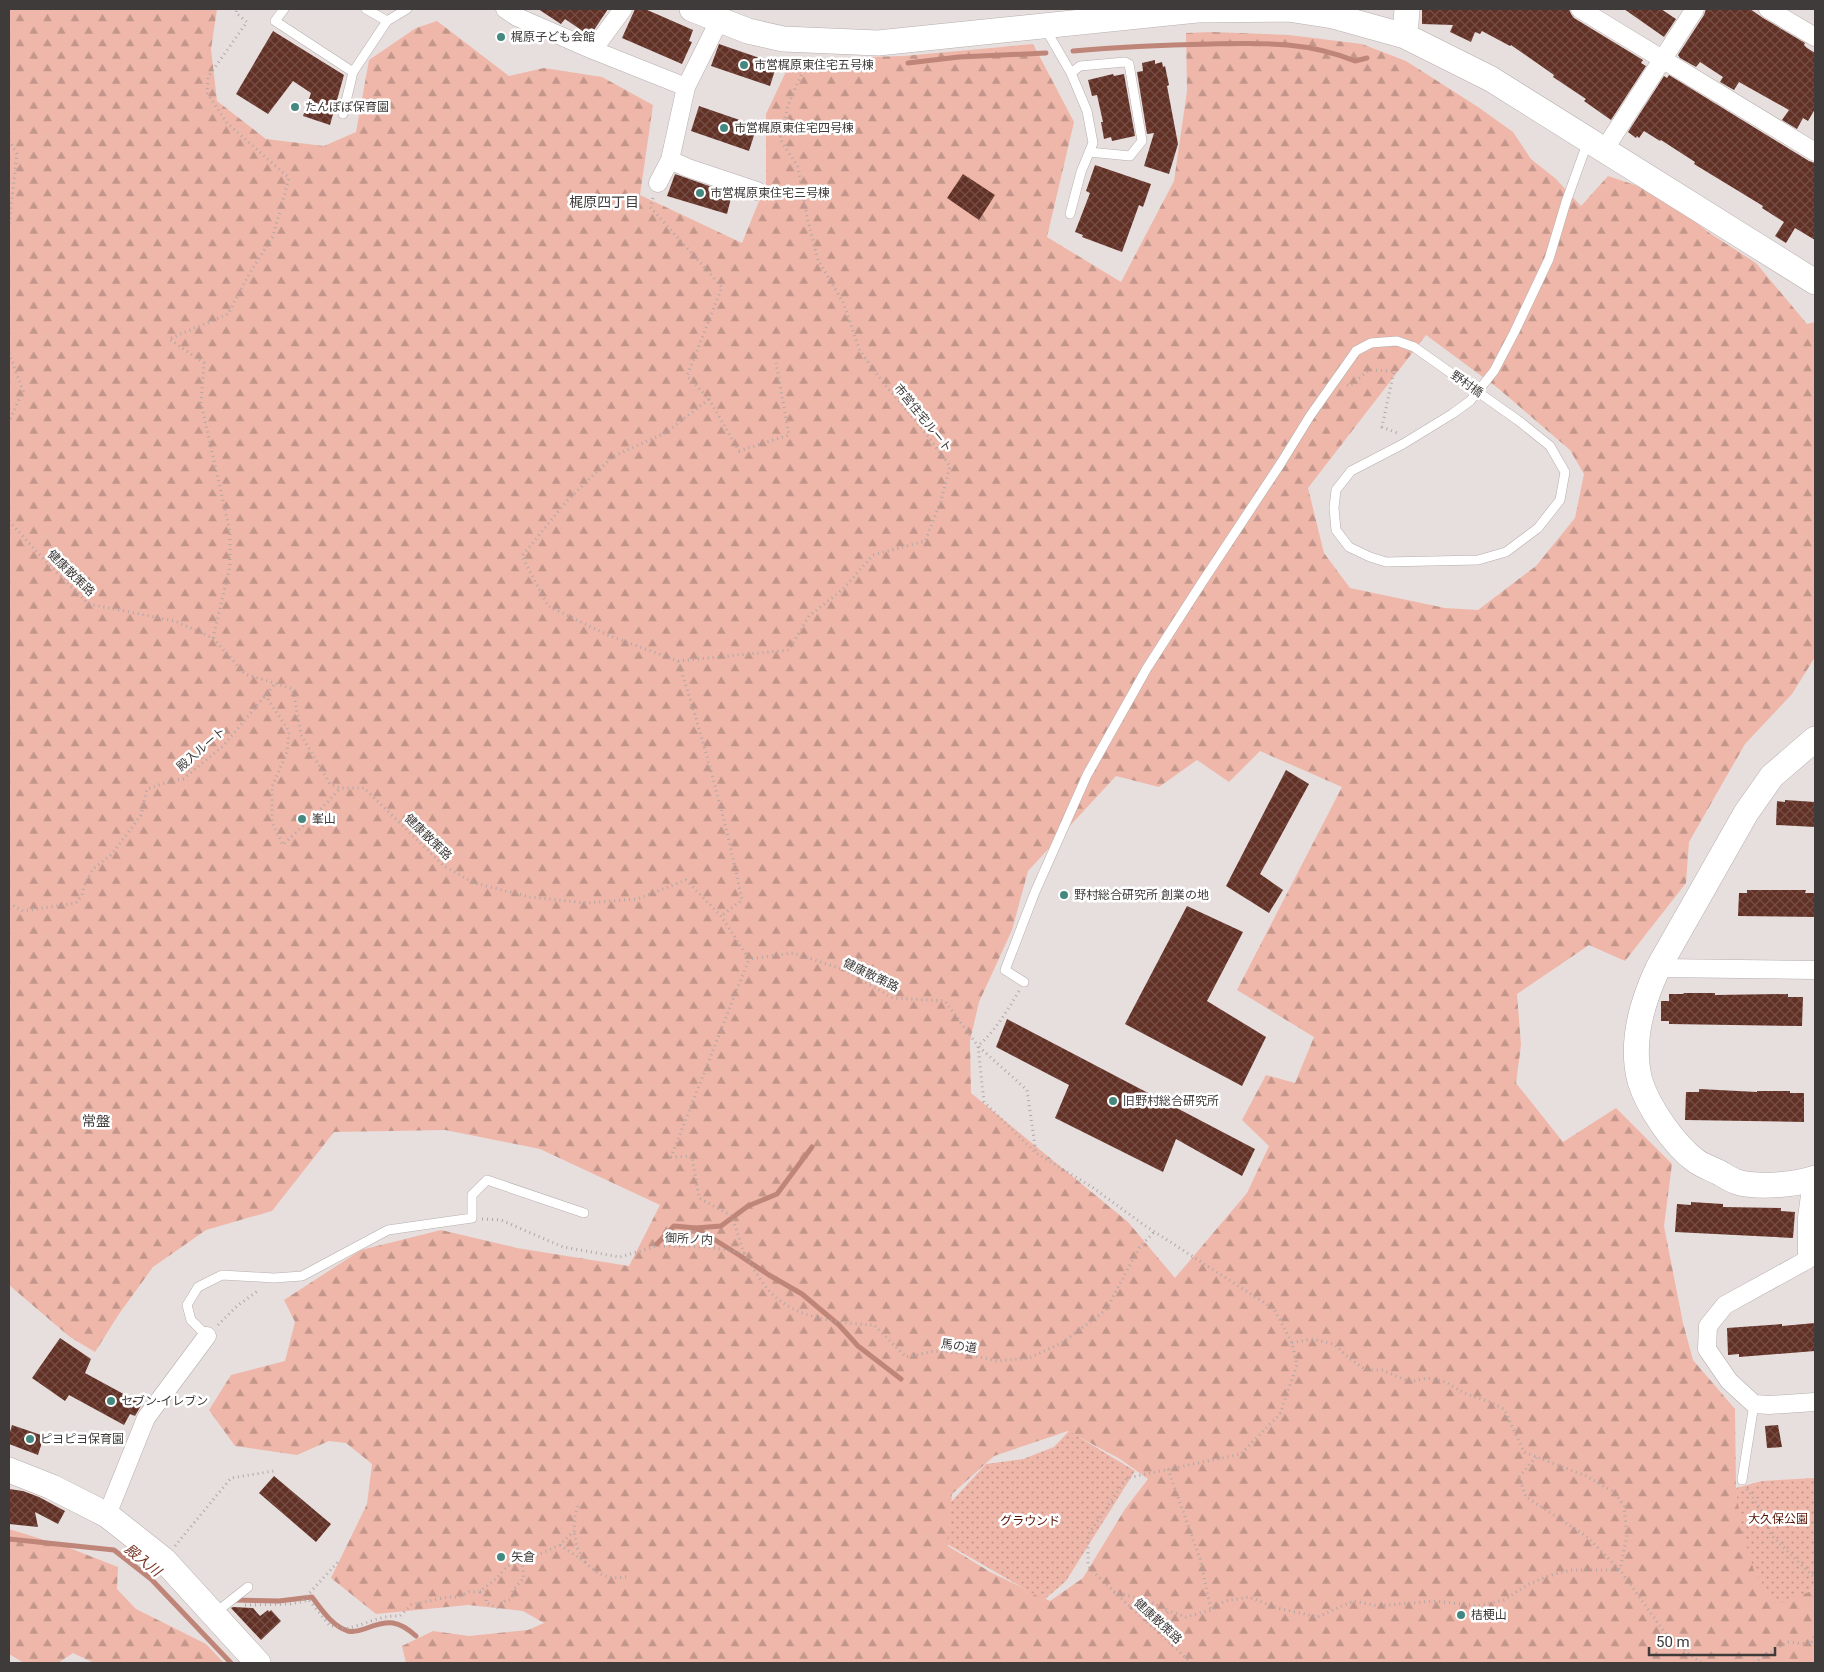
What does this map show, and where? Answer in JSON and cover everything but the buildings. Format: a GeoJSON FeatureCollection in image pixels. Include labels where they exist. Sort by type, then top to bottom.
{"type":"FeatureCollection","features":[{"type":"Feature","properties":{"kind":"street"},"geometry":{"type":"LineString","coordinates":[[505,9],[517,17],[686,88]]}},
{"type":"Feature","properties":{"kind":"street"},"geometry":{"type":"LineString","coordinates":[[593,50],[623,9]]}},
{"type":"Feature","properties":{"kind":"street"},"geometry":{"type":"LineString","coordinates":[[692,9],[748,31],[783,39],[878,42],[1197,10],[1288,9],[1333,16],[1405,36],[1491,79],[1815,282]]}},
{"type":"Feature","properties":{"kind":"street"},"geometry":{"type":"LineString","coordinates":[[1405,36],[1407,9]]}},
{"type":"Feature","properties":{"kind":"street"},"geometry":{"type":"LineString","coordinates":[[1580,9],[1815,152]]}},
{"type":"Feature","properties":{"kind":"street"},"geometry":{"type":"LineString","coordinates":[[1596,146],[1662,60],[1695,9]]}},
{"type":"Feature","properties":{"kind":"street"},"geometry":{"type":"LineString","coordinates":[[1768,9],[1815,38]]}},
{"type":"Feature","properties":{"kind":"street"},"geometry":{"type":"LineString","coordinates":[[658,184],[670,160],[686,88],[719,21]]}},
{"type":"Feature","properties":{"kind":"street"},"geometry":{"type":"LineString","coordinates":[[670,160],[757,191]]}},
{"type":"Feature","properties":{"kind":"street"},"geometry":{"type":"LineString","coordinates":[[1815,739],[1772,776],[1746,813],[1658,968],[1648,988],[1640,1013],[1638,1059],[1640,1081],[1665,1130],[1696,1161],[1736,1182],[1766,1186],[1813,1179],[1807,1218],[1811,1264],[1724,1305],[1708,1326],[1707,1349],[1729,1381],[1754,1404],[1769,1406],[1815,1402]]}},
{"type":"Feature","properties":{"kind":"street"},"geometry":{"type":"LineString","coordinates":[[1658,968],[1815,970]]}},
{"type":"Feature","properties":{"kind":"street"},"geometry":{"type":"LineString","coordinates":[[107,1515],[146,1418],[207,1336]]}},
{"type":"Feature","properties":{"kind":"street"},"geometry":{"type":"LineString","coordinates":[[9,1470],[52,1487],[107,1515],[164,1560],[258,1663]]}},
{"type":"Feature","properties":{"kind":"lane"},"geometry":{"type":"LineString","coordinates":[[284,9],[275,21],[353,72]]}},
{"type":"Feature","properties":{"kind":"lane"},"geometry":{"type":"LineString","coordinates":[[366,9],[387,21]]}},
{"type":"Feature","properties":{"kind":"lane"},"geometry":{"type":"LineString","coordinates":[[343,114],[353,72],[387,21],[407,9]]}},
{"type":"Feature","properties":{"kind":"lane"},"geometry":{"type":"LineString","coordinates":[[1044,26],[1071,73],[1087,111],[1093,143],[1078,180],[1070,214]]}},
{"type":"Feature","properties":{"kind":"lane"},"geometry":{"type":"LineString","coordinates":[[1071,73],[1080,66],[1125,62],[1129,64],[1142,140],[1130,156],[1089,152]]}},
{"type":"Feature","properties":{"kind":"lane","name":"野村橋"},"geometry":{"type":"LineString","coordinates":[[1334,383],[1356,351],[1371,343],[1397,341],[1414,347],[1520,421],[1550,446],[1565,472],[1560,500],[1538,528],[1506,552],[1478,560],[1386,562],[1349,547],[1336,530],[1334,508],[1336,490],[1351,471],[1411,440],[1470,401],[1494,371],[1549,259],[1566,202],[1596,146]]}},
{"type":"Feature","properties":{"kind":"lane"},"geometry":{"type":"LineString","coordinates":[[1024,982],[1005,970],[1035,892],[1087,775],[1147,668],[1310,416],[1334,383]]}},
{"type":"Feature","properties":{"kind":"lane"},"geometry":{"type":"LineString","coordinates":[[207,1336],[191,1320],[187,1305],[198,1287],[222,1275],[274,1278],[302,1276],[388,1230],[472,1218],[472,1195],[487,1180],[584,1212]]}},
{"type":"Feature","properties":{"kind":"lane"},"geometry":{"type":"LineString","coordinates":[[1742,1480],[1754,1404]]}},
{"type":"Feature","properties":{"kind":"lane"},"geometry":{"type":"LineString","coordinates":[[214,1614],[248,1587]]}},
{"type":"Feature","properties":{"kind":"path"},"geometry":{"type":"LineString","coordinates":[[213,638],[230,566],[230,532],[214,469],[201,402],[204,363],[170,339],[228,314],[248,276],[273,236],[289,178],[227,123],[207,93],[208,76],[247,22],[236,12],[237,9]]}},
{"type":"Feature","properties":{"kind":"path","name":"市営住宅ルート"},"geometry":{"type":"LineString","coordinates":[[678,661],[789,650],[809,616],[843,589],[873,555],[925,541],[941,501],[950,466],[860,351],[842,302],[818,260],[807,217],[798,168],[780,139],[788,105],[801,72],[817,41]]}},
{"type":"Feature","properties":{"kind":"path"},"geometry":{"type":"LineString","coordinates":[[9,140],[17,154],[9,224]]}},
{"type":"Feature","properties":{"kind":"path"},"geometry":{"type":"LineString","coordinates":[[658,184],[650,207],[722,287],[687,376],[709,399],[739,451],[789,435],[776,363]]}},
{"type":"Feature","properties":{"kind":"path"},"geometry":{"type":"LineString","coordinates":[[9,353],[23,391],[9,422]]}},
{"type":"Feature","properties":{"kind":"path"},"geometry":{"type":"LineString","coordinates":[[1334,383],[1350,386],[1369,370],[1394,371],[1382,427],[1411,440]]}},
{"type":"Feature","properties":{"kind":"path"},"geometry":{"type":"LineString","coordinates":[[709,399],[667,432],[612,457],[566,502],[522,556],[548,606],[610,636],[678,661],[702,734],[726,824],[742,900],[721,916]]}},
{"type":"Feature","properties":{"kind":"path","name":"健康散策路"},"geometry":{"type":"LineString","coordinates":[[9,521],[48,564],[89,604],[175,621],[213,638],[245,674],[293,689],[301,735],[330,784],[340,788],[364,788],[444,866],[474,883],[530,897],[586,904],[637,899],[686,880],[721,916],[749,959],[793,953],[842,969],[893,998],[945,1001],[978,1046]]}},
{"type":"Feature","properties":{"kind":"path","name":"殿入ルート"},"geometry":{"type":"LineString","coordinates":[[9,903],[24,912],[76,903],[93,869],[112,854],[142,814],[147,788],[183,779],[223,746],[275,684]]}},
{"type":"Feature","properties":{"kind":"path"},"geometry":{"type":"LineString","coordinates":[[265,695],[289,731],[287,752],[272,788],[272,822],[283,845],[306,822],[326,806],[340,788]]}},
{"type":"Feature","properties":{"kind":"path"},"geometry":{"type":"LineString","coordinates":[[744,1253],[732,1216],[699,1198],[692,1156],[671,1158],[749,959]]}},
{"type":"Feature","properties":{"kind":"path"},"geometry":{"type":"LineString","coordinates":[[978,1046],[990,1036],[999,1024],[1024,982]]}},
{"type":"Feature","properties":{"kind":"path"},"geometry":{"type":"LineString","coordinates":[[978,1046],[984,1102],[1036,1153],[1274,1309],[1292,1343],[1310,1339],[1334,1344],[1366,1370],[1382,1370],[1410,1382],[1427,1378],[1446,1382],[1464,1393],[1490,1402],[1504,1410],[1524,1452],[1586,1476],[1614,1492],[1624,1506],[1627,1535],[1620,1570]]}},
{"type":"Feature","properties":{"kind":"path"},"geometry":{"type":"LineString","coordinates":[[978,1046],[1028,1090],[1036,1153]]}},
{"type":"Feature","properties":{"kind":"path","name":"御所ノ内"},"geometry":{"type":"LineString","coordinates":[[472,1218],[501,1220],[563,1247],[620,1258],[657,1246],[707,1247],[744,1253]]}},
{"type":"Feature","properties":{"kind":"path","name":"馬の道"},"geometry":{"type":"LineString","coordinates":[[744,1253],[769,1291],[788,1307],[813,1316],[841,1322],[874,1325],[906,1358],[935,1351],[967,1354],[997,1361],[1029,1358],[1054,1346],[1085,1327],[1106,1310],[1139,1248],[1155,1231]]}},
{"type":"Feature","properties":{"kind":"path"},"geometry":{"type":"LineString","coordinates":[[207,1336],[238,1306],[274,1278]]}},
{"type":"Feature","properties":{"kind":"path","name":"健康散策路"},"geometry":{"type":"LineString","coordinates":[[1191,1663],[1088,1566],[1088,1535],[1127,1478],[1241,1454],[1280,1414],[1296,1365],[1292,1343]]}},
{"type":"Feature","properties":{"kind":"path"},"geometry":{"type":"LineString","coordinates":[[1536,1457],[1519,1477],[1526,1497],[1586,1536],[1620,1570],[1665,1633],[1694,1658],[1703,1663]]}},
{"type":"Feature","properties":{"kind":"path"},"geometry":{"type":"LineString","coordinates":[[1168,1469],[1200,1559],[1211,1610]]}},
{"type":"Feature","properties":{"kind":"path"},"geometry":{"type":"LineString","coordinates":[[164,1560],[231,1478],[274,1471]]}},
{"type":"Feature","properties":{"kind":"path"},"geometry":{"type":"LineString","coordinates":[[1742,1480],[1764,1516],[1771,1535],[1815,1578]]}},
{"type":"Feature","properties":{"kind":"path"},"geometry":{"type":"LineString","coordinates":[[579,1503],[575,1515],[574,1531],[577,1548],[585,1562]]}},
{"type":"Feature","properties":{"kind":"path"},"geometry":{"type":"LineString","coordinates":[[479,1592],[497,1578],[507,1566],[522,1562],[560,1545],[574,1531]]}},
{"type":"Feature","properties":{"kind":"path"},"geometry":{"type":"LineString","coordinates":[[560,1545],[604,1576],[618,1579],[629,1576]]}},
{"type":"Feature","properties":{"kind":"path"},"geometry":{"type":"LineString","coordinates":[[303,1601],[338,1562]]}},
{"type":"Feature","properties":{"kind":"path"},"geometry":{"type":"LineString","coordinates":[[248,1605],[290,1604],[309,1600],[330,1626],[348,1628],[377,1618],[392,1615],[400,1616],[411,1605],[447,1597],[459,1597],[470,1592],[487,1592],[486,1603],[498,1608],[504,1601],[512,1599],[513,1590],[524,1578],[522,1562]]}},
{"type":"Feature","properties":{"kind":"path"},"geometry":{"type":"LineString","coordinates":[[1114,1592],[1149,1600],[1169,1611],[1186,1617],[1211,1610],[1225,1601],[1249,1597],[1277,1608],[1318,1617],[1353,1600],[1378,1606],[1434,1601],[1478,1606],[1504,1600],[1529,1584],[1570,1570],[1620,1570]]}},
{"type":"Feature","properties":{"kind":"path"},"geometry":{"type":"LineString","coordinates":[[1153,1627],[1169,1611]]}},
{"type":"Feature","properties":{"kind":"path"},"geometry":{"type":"LineString","coordinates":[[1754,1663],[1787,1642],[1810,1644],[1815,1634]]}},
{"type":"Feature","properties":{"kind":"green space"},"geometry":{"type":"Polygon","coordinates":[[[9,9],[217,9],[211,49],[217,101],[266,139],[324,146],[356,132],[369,60],[416,28],[437,21],[509,76],[544,68],[602,77],[653,105],[640,195],[742,243],[766,184],[766,114],[792,59],[904,56],[1033,44],[1074,122],[1047,237],[1121,282],[1174,181],[1187,91],[1186,33],[1212,32],[1289,35],[1362,44],[1406,61],[1513,132],[1531,159],[1556,179],[1581,206],[1608,176],[1656,192],[1711,234],[1756,263],[1807,324],[1815,322],[1815,657],[1792,694],[1745,744],[1689,842],[1686,883],[1625,961],[1589,945],[1517,994],[1521,1045],[1516,1083],[1563,1142],[1616,1108],[1672,1164],[1664,1226],[1683,1323],[1693,1360],[1735,1409],[1736,1488],[1809,1592],[1815,1585],[1815,1663],[406,1663],[402,1646],[433,1631],[469,1636],[528,1630],[544,1623],[523,1611],[468,1605],[376,1614],[331,1578],[367,1504],[372,1464],[346,1443],[329,1441],[297,1455],[235,1446],[209,1410],[231,1375],[285,1361],[295,1322],[284,1300],[361,1250],[441,1230],[517,1248],[629,1266],[660,1205],[540,1149],[445,1130],[334,1132],[272,1211],[206,1230],[153,1267],[119,1314],[95,1352],[70,1337],[9,1285],[9,9]],[[1426,335],[1308,488],[1324,553],[1350,588],[1445,608],[1478,610],[1536,566],[1575,518],[1584,474],[1570,450],[1499,389],[1426,335]],[[1260,751],[1229,782],[1197,760],[1159,787],[1116,776],[1028,871],[1012,930],[979,1002],[970,1041],[971,1093],[1128,1222],[1175,1278],[1247,1193],[1269,1146],[1242,1120],[1266,1075],[1295,1083],[1314,1037],[1237,990],[1342,787],[1260,751]],[[1068,1431],[994,1456],[952,1494],[948,1546],[990,1572],[1050,1601],[1083,1578],[1125,1509],[1148,1479],[1120,1459],[1068,1431]]]}},
{"type":"Feature","properties":{"kind":"green space","name":"グラウンド"},"geometry":{"type":"Polygon","coordinates":[[[1069,1431],[1135,1471],[1066,1581],[1044,1600],[947,1544],[951,1502],[986,1464],[1023,1459],[1054,1447],[1069,1431]]]}},
{"type":"Feature","properties":{"kind":"green space","name":"大久保公園"},"geometry":{"type":"Polygon","coordinates":[[[1815,1478],[1815,1585],[1809,1592],[1777,1604],[1754,1571],[1741,1527],[1736,1488],[1762,1481],[1815,1478]]]}},
{"type":"Feature","properties":{"kind":"green space"},"geometry":{"type":"Polygon","coordinates":[[[9,1529],[67,1547],[118,1567],[117,1589],[136,1609],[206,1644],[224,1663],[94,1663],[73,1653],[58,1663],[24,1663],[9,1654],[9,1529]]]}},
{"type":"Feature","properties":{"kind":"waterway"},"geometry":{"type":"LineString","coordinates":[[1073,51],[1159,46],[1266,44],[1319,50],[1355,61],[1367,58]]}},
{"type":"Feature","properties":{"kind":"waterway"},"geometry":{"type":"LineString","coordinates":[[908,63],[959,57],[1046,53]]}},
{"type":"Feature","properties":{"kind":"waterway"},"geometry":{"type":"LineString","coordinates":[[657,1244],[674,1226],[696,1228],[721,1226],[748,1206],[777,1194],[812,1147]]}},
{"type":"Feature","properties":{"kind":"waterway"},"geometry":{"type":"LineString","coordinates":[[696,1228],[802,1294],[839,1325],[858,1346],[901,1379]]}},
{"type":"Feature","properties":{"kind":"waterway","name":"殿入川"},"geometry":{"type":"LineString","coordinates":[[9,1539],[114,1550],[151,1579],[231,1663]]}},
{"type":"Feature","properties":{"kind":"waterway"},"geometry":{"type":"LineString","coordinates":[[234,1600],[279,1601],[312,1597],[332,1621],[342,1629],[356,1631],[381,1624],[393,1623],[404,1627],[416,1636]]}},
{"type":"Feature","properties":{"kind":"place","name":"梶原子ども会館"},"geometry":{"type":"Point","coordinates":[501,37]}},
{"type":"Feature","properties":{"kind":"place","name":"市営梶原東住宅五号棟"},"geometry":{"type":"Point","coordinates":[744,65]}},
{"type":"Feature","properties":{"kind":"place","name":"たんぽぽ保育園"},"geometry":{"type":"Point","coordinates":[295,107]}},
{"type":"Feature","properties":{"kind":"place","name":"市営梶原東住宅四号棟"},"geometry":{"type":"Point","coordinates":[724,128]}},
{"type":"Feature","properties":{"kind":"place","name":"市営梶原東住宅三号棟"},"geometry":{"type":"Point","coordinates":[700,193]}},
{"type":"Feature","properties":{"kind":"place","name":"峯山"},"geometry":{"type":"Point","coordinates":[302,819]}},
{"type":"Feature","properties":{"kind":"place","name":"野村総合研究所 創業の地"},"geometry":{"type":"Point","coordinates":[1064,895]}},
{"type":"Feature","properties":{"kind":"place","name":"旧野村総合研究所"},"geometry":{"type":"Point","coordinates":[1113,1101]}},
{"type":"Feature","properties":{"kind":"place","name":"セブン-イレブン"},"geometry":{"type":"Point","coordinates":[111,1401]}},
{"type":"Feature","properties":{"kind":"place","name":"ピヨピヨ保育園"},"geometry":{"type":"Point","coordinates":[30,1439]}},
{"type":"Feature","properties":{"kind":"place","name":"矢倉"},"geometry":{"type":"Point","coordinates":[501,1557]}},
{"type":"Feature","properties":{"kind":"place","name":"桔梗山"},"geometry":{"type":"Point","coordinates":[1461,1615]}},
{"type":"Feature","properties":{"kind":"district","name":"梶原四丁目"},"geometry":{"type":"Point","coordinates":[604,202]}},
{"type":"Feature","properties":{"kind":"district","name":"常盤"},"geometry":{"type":"Point","coordinates":[96,1121]}}]}
